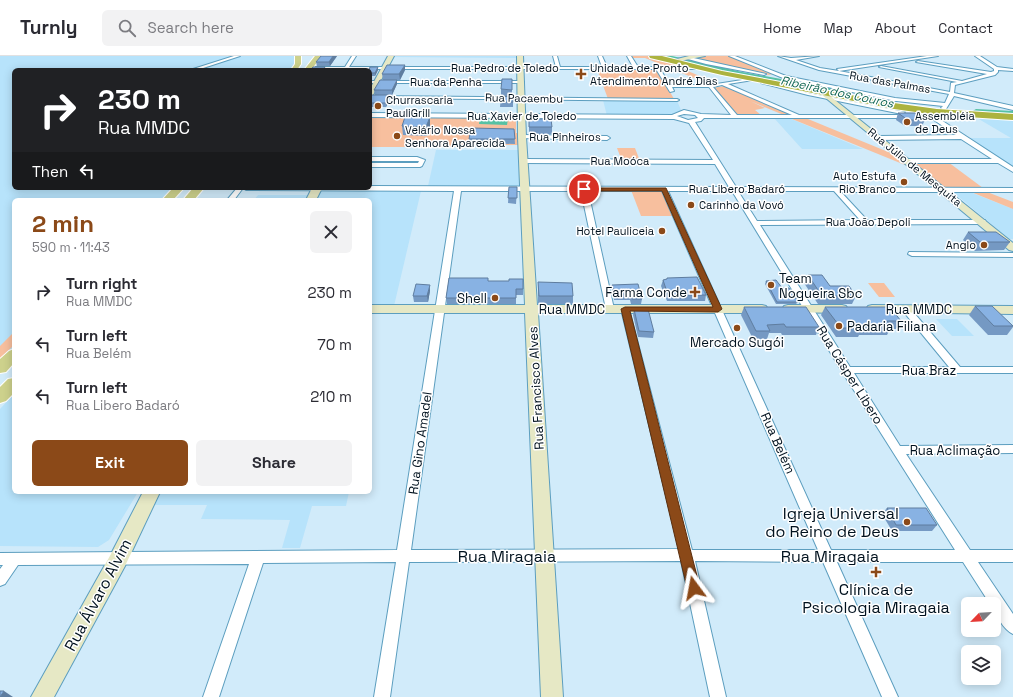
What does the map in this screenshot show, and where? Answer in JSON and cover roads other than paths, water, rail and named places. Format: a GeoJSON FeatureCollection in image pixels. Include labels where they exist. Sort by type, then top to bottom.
{"type":"FeatureCollection","features":[{"type":"Feature","properties":{"kind":"highway"},"geometry":{"type":"LineString","coordinates":[[671,56],[794,82],[818,85],[917,110],[981,116],[1012,112]]}},
{"type":"Feature","properties":{"kind":"highway"},"geometry":{"type":"LineString","coordinates":[[652,59],[701,68],[818,85],[893,100],[945,107],[1012,112]]}},
{"type":"Feature","properties":{"kind":"main road"},"geometry":{"type":"LineString","coordinates":[[295,68],[298,64],[298,56]]}},
{"type":"Feature","properties":{"kind":"main road"},"geometry":{"type":"LineString","coordinates":[[309,68],[319,56]]}},
{"type":"Feature","properties":{"kind":"main road"},"geometry":{"type":"LineString","coordinates":[[169,198],[177,190]]}},
{"type":"Feature","properties":{"kind":"main road"},"geometry":{"type":"LineString","coordinates":[[190,198],[197,190]]}},
{"type":"Feature","properties":{"kind":"main road"},"geometry":{"type":"LineString","coordinates":[[0,368],[12,356]]}},
{"type":"Feature","properties":{"kind":"main road"},"geometry":{"type":"LineString","coordinates":[[0,397],[12,385]]}},
{"type":"Feature","properties":{"kind":"street"},"geometry":{"type":"LineString","coordinates":[[199,68],[238,56]]}},
{"type":"Feature","properties":{"kind":"street"},"geometry":{"type":"LineString","coordinates":[[346,68],[354,56]]}},
{"type":"Feature","properties":{"kind":"street"},"geometry":{"type":"LineString","coordinates":[[373,82],[391,56]]}},
{"type":"Feature","properties":{"kind":"street","name":"Rua Francisco Alves"},"geometry":{"type":"LineString","coordinates":[[520,56],[522,82],[522,137],[526,189],[552,697]]}},
{"type":"Feature","properties":{"kind":"street"},"geometry":{"type":"LineString","coordinates":[[555,56],[558,68]]}},
{"type":"Feature","properties":{"kind":"street"},"geometry":{"type":"LineString","coordinates":[[600,56],[605,68]]}},
{"type":"Feature","properties":{"kind":"street"},"geometry":{"type":"LineString","coordinates":[[629,56],[637,68]]}},
{"type":"Feature","properties":{"kind":"street"},"geometry":{"type":"LineString","coordinates":[[680,59],[702,56]]}},
{"type":"Feature","properties":{"kind":"street"},"geometry":{"type":"LineString","coordinates":[[731,56],[764,76],[830,99],[928,117],[963,137],[1013,170]]}},
{"type":"Feature","properties":{"kind":"street","name":"Rua das Palmas"},"geometry":{"type":"LineString","coordinates":[[780,56],[813,67],[999,105],[1012,112]]}},
{"type":"Feature","properties":{"kind":"street"},"geometry":{"type":"LineString","coordinates":[[790,60],[817,56]]}},
{"type":"Feature","properties":{"kind":"street"},"geometry":{"type":"LineString","coordinates":[[689,58],[764,76],[818,85],[831,71],[936,56]]}},
{"type":"Feature","properties":{"kind":"street"},"geometry":{"type":"LineString","coordinates":[[977,56],[996,68],[1013,70]]}},
{"type":"Feature","properties":{"kind":"street"},"geometry":{"type":"LineString","coordinates":[[891,57],[993,74]]}},
{"type":"Feature","properties":{"kind":"street"},"geometry":{"type":"LineString","coordinates":[[652,59],[684,112]]}},
{"type":"Feature","properties":{"kind":"street"},"geometry":{"type":"LineString","coordinates":[[873,65],[960,81]]}},
{"type":"Feature","properties":{"kind":"street","name":"Rua Pedro de Toledo"},"geometry":{"type":"LineString","coordinates":[[346,68],[701,68]]}},
{"type":"Feature","properties":{"kind":"street"},"geometry":{"type":"LineString","coordinates":[[945,107],[951,98],[953,84],[960,81],[993,74],[996,72],[996,68]]}},
{"type":"Feature","properties":{"kind":"street"},"geometry":{"type":"LineString","coordinates":[[669,86],[710,86],[764,76]]}},
{"type":"Feature","properties":{"kind":"street","name":"Rua da Penha"},"geometry":{"type":"LineString","coordinates":[[373,82],[522,82]]}},
{"type":"Feature","properties":{"kind":"street"},"geometry":{"type":"LineString","coordinates":[[723,84],[803,117]]}},
{"type":"Feature","properties":{"kind":"street","name":"Rua Júlio de Mesquita"},"geometry":{"type":"LineString","coordinates":[[818,85],[830,99],[1013,248]]}},
{"type":"Feature","properties":{"kind":"street"},"geometry":{"type":"LineString","coordinates":[[710,86],[735,116]]}},
{"type":"Feature","properties":{"kind":"street","name":"Rua Pacaembu"},"geometry":{"type":"LineString","coordinates":[[372,96],[677,100]]}},
{"type":"Feature","properties":{"kind":"street"},"geometry":{"type":"LineString","coordinates":[[999,105],[1013,101]]}},
{"type":"Feature","properties":{"kind":"street"},"geometry":{"type":"LineString","coordinates":[[675,117],[676,113],[684,112],[701,116],[981,116]]}},
{"type":"Feature","properties":{"kind":"street","name":"Rua Xavier de Toledo"},"geometry":{"type":"LineString","coordinates":[[372,115],[675,117],[680,120],[691,121]]}},
{"type":"Feature","properties":{"kind":"street"},"geometry":{"type":"LineString","coordinates":[[691,121],[700,120],[702,118],[701,116]]}},
{"type":"Feature","properties":{"kind":"street","name":"Rua Cásper Libero"},"geometry":{"type":"LineString","coordinates":[[691,121],[810,309],[846,370],[1013,627]]}},
{"type":"Feature","properties":{"kind":"street","name":"Rua Pinheiros"},"geometry":{"type":"LineString","coordinates":[[522,137],[607,138]]}},
{"type":"Feature","properties":{"kind":"street"},"geometry":{"type":"LineString","coordinates":[[879,138],[963,137]]}},
{"type":"Feature","properties":{"kind":"street"},"geometry":{"type":"LineString","coordinates":[[372,159],[422,160],[421,164],[418,165],[372,165]]}},
{"type":"Feature","properties":{"kind":"street","name":"Rua Moóca"},"geometry":{"type":"LineString","coordinates":[[524,161],[716,162]]}},
{"type":"Feature","properties":{"kind":"street"},"geometry":{"type":"LineString","coordinates":[[907,161],[999,161]]}},
{"type":"Feature","properties":{"kind":"street","name":"Rua Libero Badaró"},"geometry":{"type":"LineString","coordinates":[[372,188],[1013,190]]}},
{"type":"Feature","properties":{"kind":"street","name":"Rua Gino Amadel"},"geometry":{"type":"LineString","coordinates":[[382,697],[458,189]]}},
{"type":"Feature","properties":{"kind":"street"},"geometry":{"type":"LineString","coordinates":[[584,189],[610,309]]}},
{"type":"Feature","properties":{"kind":"street","name":"Rua Belém"},"geometry":{"type":"LineString","coordinates":[[664,189],[890,697]]}},
{"type":"Feature","properties":{"kind":"street"},"geometry":{"type":"LineString","coordinates":[[232,198],[238,190]]}},
{"type":"Feature","properties":{"kind":"street"},"geometry":{"type":"LineString","coordinates":[[836,190],[865,222]]}},
{"type":"Feature","properties":{"kind":"street","name":"Rua João Depoli"},"geometry":{"type":"LineString","coordinates":[[755,223],[982,222]]}},
{"type":"Feature","properties":{"kind":"street"},"geometry":{"type":"LineString","coordinates":[[912,254],[1013,255]]}},
{"type":"Feature","properties":{"kind":"street","name":"Rua MMDC"},"geometry":{"type":"LineString","coordinates":[[372,309],[1013,310]]}},
{"type":"Feature","properties":{"kind":"street"},"geometry":{"type":"LineString","coordinates":[[625,309],[686,557],[718,697]]}},
{"type":"Feature","properties":{"kind":"street"},"geometry":{"type":"LineString","coordinates":[[906,309],[957,370]]}},
{"type":"Feature","properties":{"kind":"street"},"geometry":{"type":"LineString","coordinates":[[988,310],[998,319]]}},
{"type":"Feature","properties":{"kind":"street","name":"Rua Braz"},"geometry":{"type":"LineString","coordinates":[[846,370],[1013,370]]}},
{"type":"Feature","properties":{"kind":"street","name":"Rua Aclimação"},"geometry":{"type":"LineString","coordinates":[[897,450],[1013,450]]}},
{"type":"Feature","properties":{"kind":"street","name":"Rua Álvaro Alvim"},"geometry":{"type":"LineString","coordinates":[[42,697],[118,560],[151,494]]}},
{"type":"Feature","properties":{"kind":"street","name":"Rua Miragaia"},"geometry":{"type":"LineString","coordinates":[[0,559],[118,560],[545,555],[686,557],[828,555],[1013,556]]}},
{"type":"Feature","properties":{"kind":"street"},"geometry":{"type":"LineString","coordinates":[[211,697],[258,558]]}},
{"type":"Feature","properties":{"kind":"street"},"geometry":{"type":"LineString","coordinates":[[0,580],[15,559]]}},
{"type":"Feature","properties":{"kind":"waterway","name":"Ribeirão dos Couros"},"geometry":{"type":"LineString","coordinates":[[662,56],[742,74],[836,92]]}},
{"type":"Feature","properties":{"kind":"waterway","name":"Ribeirão dos Couros"},"geometry":{"type":"LineString","coordinates":[[976,112],[1013,114]]}},
{"type":"Feature","properties":{"kind":"place","name":"Unidade de Pronto Atendimento André Dias"},"geometry":{"type":"Point","coordinates":[581,74]}},
{"type":"Feature","properties":{"kind":"place","name":"Churrascaria PauliGrill"},"geometry":{"type":"Point","coordinates":[378,106]}},
{"type":"Feature","properties":{"kind":"place","name":"Assembléia de Deus"},"geometry":{"type":"Point","coordinates":[907,122]}},
{"type":"Feature","properties":{"kind":"place","name":"Velário Nossa Senhora Aparecida"},"geometry":{"type":"Point","coordinates":[397,136]}},
{"type":"Feature","properties":{"kind":"place","name":"Auto Estufa Rio Branco"},"geometry":{"type":"Point","coordinates":[904,182]}},
{"type":"Feature","properties":{"kind":"place","name":"Carinho da Vovó"},"geometry":{"type":"Point","coordinates":[691,205]}},
{"type":"Feature","properties":{"kind":"place","name":"Hotel Pauliceia"},"geometry":{"type":"Point","coordinates":[662,231]}},
{"type":"Feature","properties":{"kind":"place","name":"Anglo"},"geometry":{"type":"Point","coordinates":[984,245]}},
{"type":"Feature","properties":{"kind":"place","name":"Team Nogueira Sbc"},"geometry":{"type":"Point","coordinates":[771,285]}},
{"type":"Feature","properties":{"kind":"place","name":"Farma Conde"},"geometry":{"type":"Point","coordinates":[695,292]}},
{"type":"Feature","properties":{"kind":"place","name":"Shell"},"geometry":{"type":"Point","coordinates":[495,298]}},
{"type":"Feature","properties":{"kind":"place","name":"Padaria Filiana"},"geometry":{"type":"Point","coordinates":[839,326]}},
{"type":"Feature","properties":{"kind":"place","name":"Mercado Sugói"},"geometry":{"type":"Point","coordinates":[737,328]}},
{"type":"Feature","properties":{"kind":"place","name":"Igreja Universal do Reino de Deus"},"geometry":{"type":"Point","coordinates":[907,522]}},
{"type":"Feature","properties":{"kind":"place","name":"Clínica de Psicologia Miragaia"},"geometry":{"type":"Point","coordinates":[876,572]}}]}
